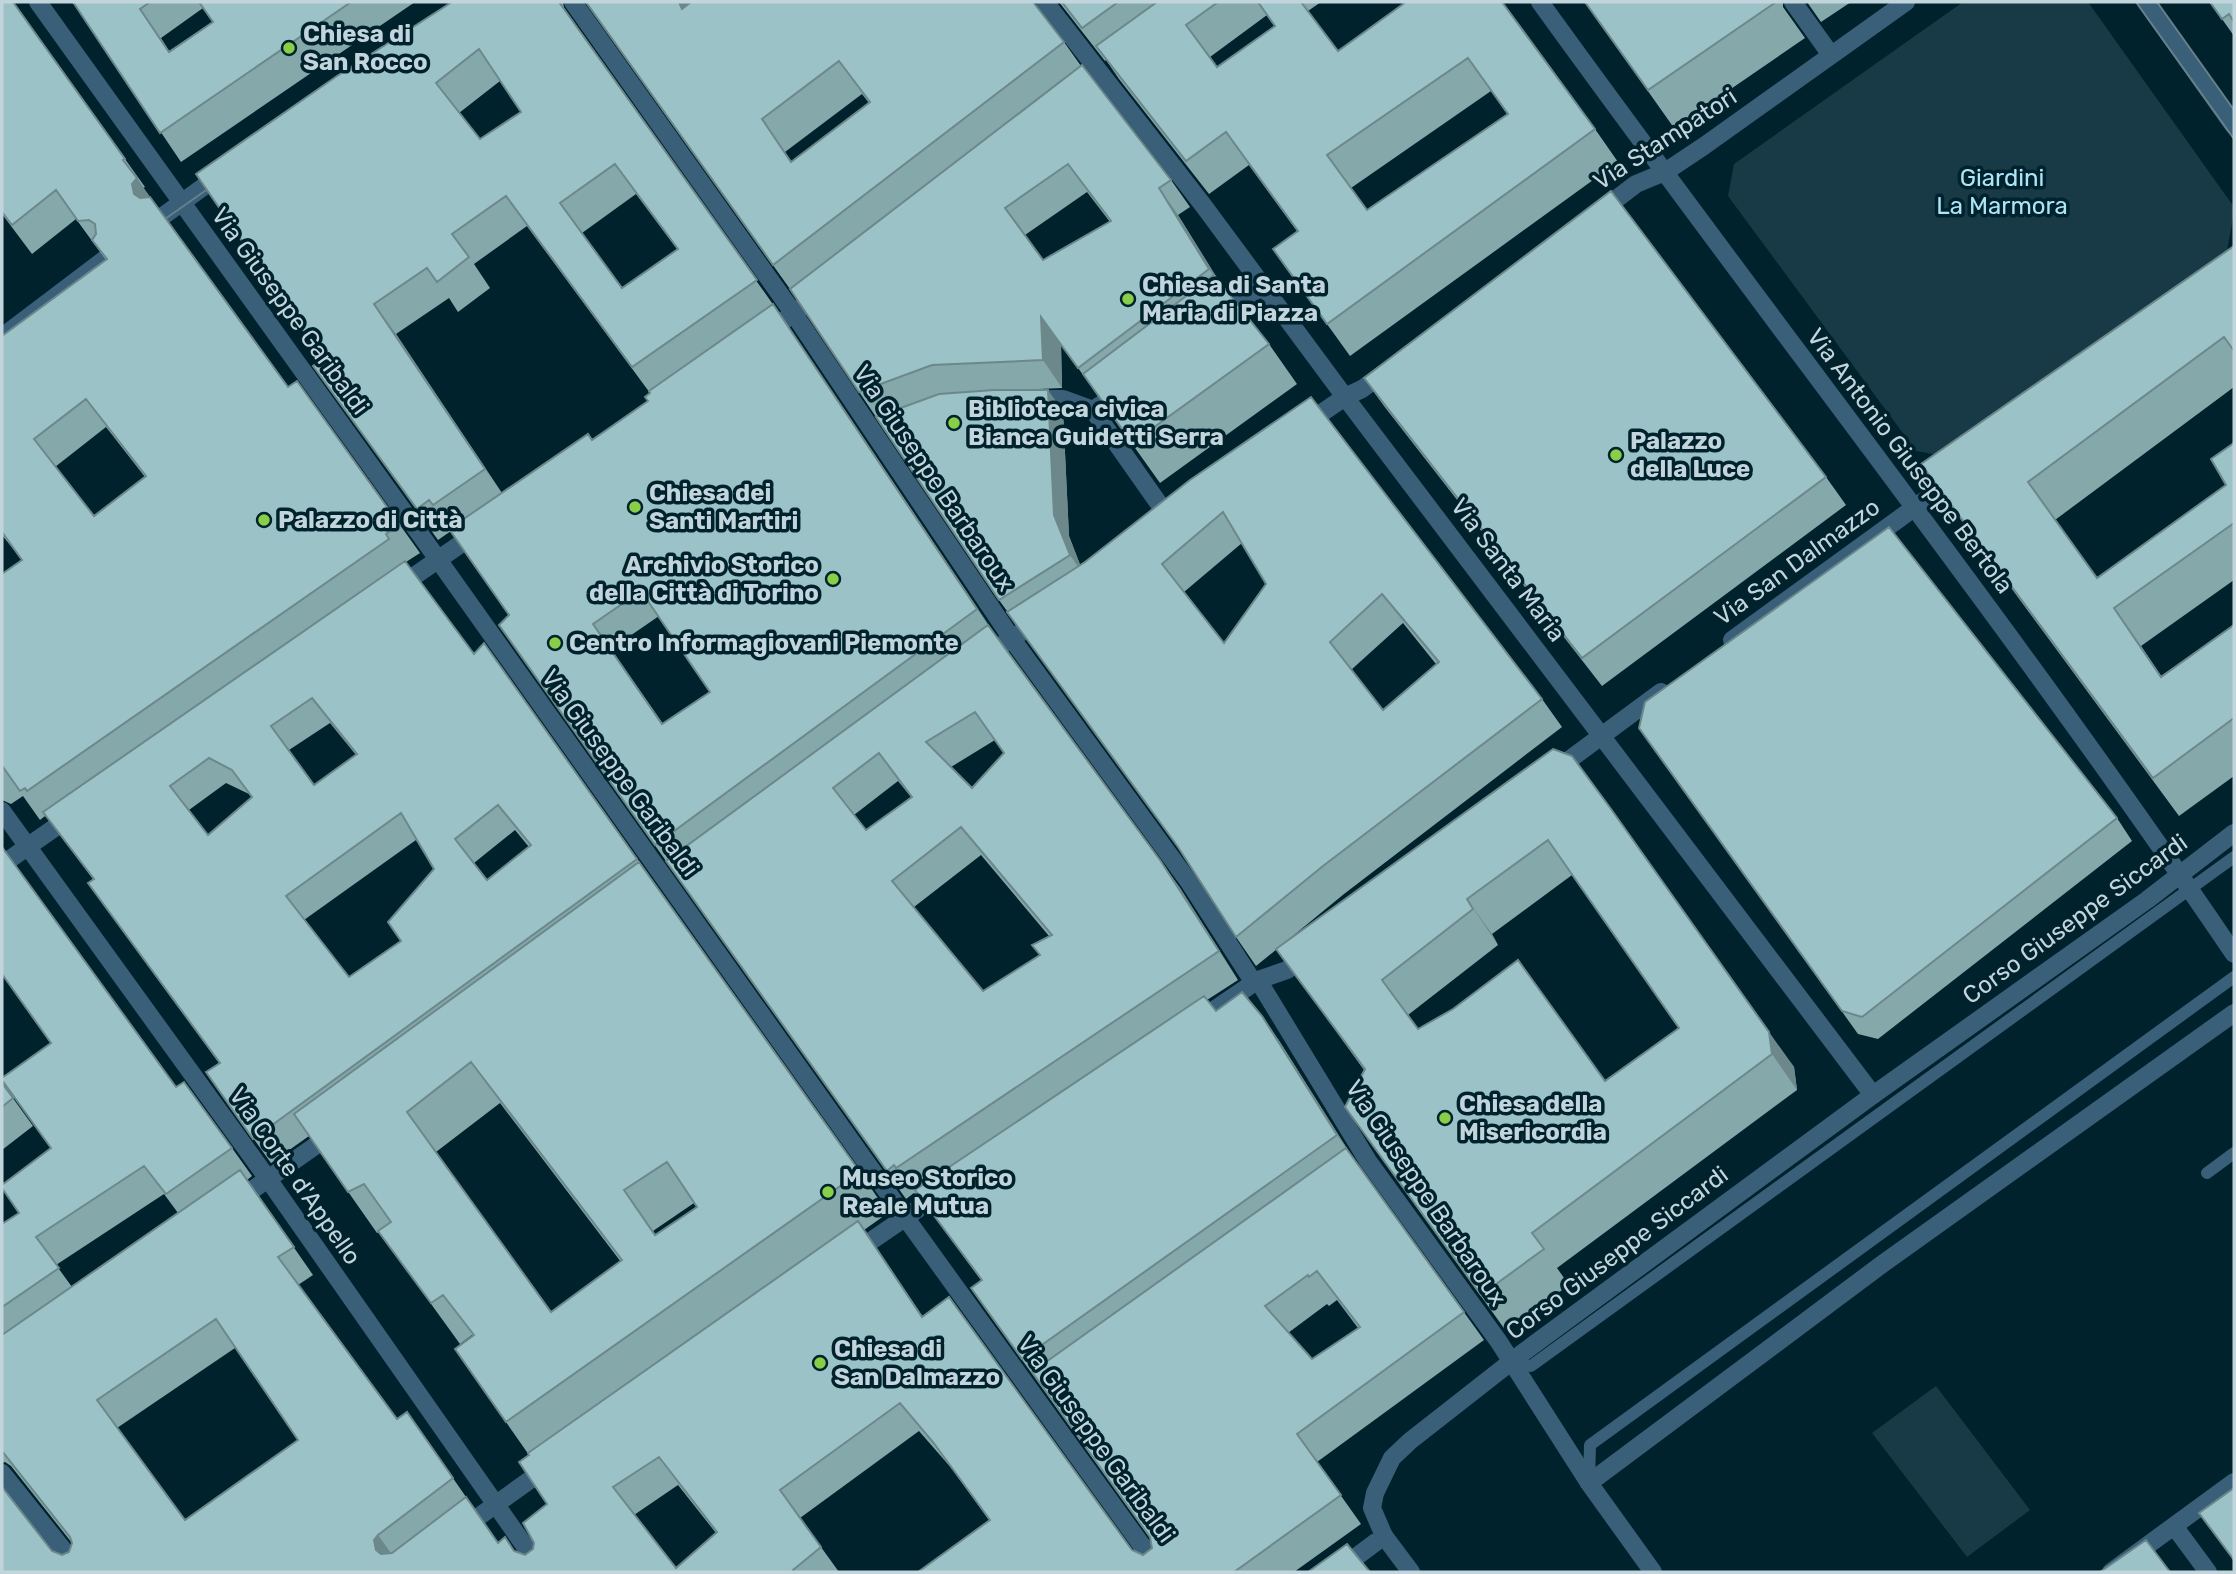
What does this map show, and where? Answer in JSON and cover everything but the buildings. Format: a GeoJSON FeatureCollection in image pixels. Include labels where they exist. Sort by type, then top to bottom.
{"type":"FeatureCollection","features":[{"type":"Feature","properties":{"kind":"street","name":"Via Giuseppe Garibaldi"},"geometry":{"type":"LineString","coordinates":[[38,2],[905,1217],[1042,1393],[1161,1572]]}},
{"type":"Feature","properties":{"kind":"street","name":"Via Giuseppe Barbaroux"},"geometry":{"type":"LineString","coordinates":[[573,2],[794,314],[1012,639],[1189,882],[1256,981],[1368,1161],[1499,1342],[1589,1483],[1653,1572]]}},
{"type":"Feature","properties":{"kind":"street","name":"Via Santa Maria"},"geometry":{"type":"LineString","coordinates":[[1045,2],[1263,285],[1873,1094]]}},
{"type":"Feature","properties":{"kind":"street","name":"Via Antonio Giuseppe Bertola"},"geometry":{"type":"LineString","coordinates":[[1540,2],[1915,507],[2186,881],[2234,954]]}},
{"type":"Feature","properties":{"kind":"street"},"geometry":{"type":"LineString","coordinates":[[1793,2],[1831,55]]}},
{"type":"Feature","properties":{"kind":"street","name":"Via Stampatori"},"geometry":{"type":"LineString","coordinates":[[1581,225],[1636,184],[1665,172],[1906,2]]}},
{"type":"Feature","properties":{"kind":"street"},"geometry":{"type":"LineString","coordinates":[[2146,2],[2234,126]]}},
{"type":"Feature","properties":{"kind":"street"},"geometry":{"type":"LineString","coordinates":[[1089,88],[1119,64]]}},
{"type":"Feature","properties":{"kind":"street"},"geometry":{"type":"LineString","coordinates":[[163,216],[238,163]]}},
{"type":"Feature","properties":{"kind":"street"},"geometry":{"type":"LineString","coordinates":[[2,337],[105,259]]}},
{"type":"Feature","properties":{"kind":"street"},"geometry":{"type":"LineString","coordinates":[[748,346],[838,280]]}},
{"type":"Feature","properties":{"kind":"street"},"geometry":{"type":"LineString","coordinates":[[1209,326],[1263,285]]}},
{"type":"Feature","properties":{"kind":"street"},"geometry":{"type":"LineString","coordinates":[[1292,434],[1406,357]]}},
{"type":"Feature","properties":{"kind":"street"},"geometry":{"type":"LineString","coordinates":[[1093,410],[1142,376]]}},
{"type":"Feature","properties":{"kind":"street"},"geometry":{"type":"LineString","coordinates":[[1010,400],[1063,399],[1093,410],[1167,526],[1192,508]]}},
{"type":"Feature","properties":{"kind":"street"},"geometry":{"type":"LineString","coordinates":[[875,433],[895,424]]}},
{"type":"Feature","properties":{"kind":"street","name":"Via San Dalmazzo"},"geometry":{"type":"LineString","coordinates":[[1723,646],[1967,470]]}},
{"type":"Feature","properties":{"kind":"street"},"geometry":{"type":"LineString","coordinates":[[381,599],[495,520]]}},
{"type":"Feature","properties":{"kind":"street"},"geometry":{"type":"LineString","coordinates":[[971,666],[1056,610]]}},
{"type":"Feature","properties":{"kind":"street"},"geometry":{"type":"LineString","coordinates":[[1540,781],[1679,679]]}},
{"type":"Feature","properties":{"kind":"street"},"geometry":{"type":"LineString","coordinates":[[2,865],[85,806]]}},
{"type":"Feature","properties":{"kind":"street","name":"Via Corte d'Appello"},"geometry":{"type":"LineString","coordinates":[[2,811],[268,1179],[543,1572]]}},
{"type":"Feature","properties":{"kind":"street","name":"Corso Giuseppe Siccardi"},"geometry":{"type":"LineString","coordinates":[[1511,1363],[1873,1094],[2186,881],[2234,833]]}},
{"type":"Feature","properties":{"kind":"street"},"geometry":{"type":"LineString","coordinates":[[1184,1030],[1256,981],[1287,970],[1320,946]]}},
{"type":"Feature","properties":{"kind":"street"},"geometry":{"type":"LineString","coordinates":[[1589,1483],[1881,1265],[2234,1013]]}},
{"type":"Feature","properties":{"kind":"street"},"geometry":{"type":"LineString","coordinates":[[223,1210],[347,1123]]}},
{"type":"Feature","properties":{"kind":"street"},"geometry":{"type":"LineString","coordinates":[[1352,1173],[1368,1161]]}},
{"type":"Feature","properties":{"kind":"street"},"geometry":{"type":"LineString","coordinates":[[836,1265],[963,1178]]}},
{"type":"Feature","properties":{"kind":"street"},"geometry":{"type":"LineString","coordinates":[[1411,1572],[1384,1536],[1372,1508],[1379,1482],[1392,1458],[1511,1363]]}},
{"type":"Feature","properties":{"kind":"street"},"geometry":{"type":"LineString","coordinates":[[448,1539],[562,1457]]}},
{"type":"Feature","properties":{"kind":"street"},"geometry":{"type":"LineString","coordinates":[[2,1473],[81,1572]]}},
{"type":"Feature","properties":{"kind":"street"},"geometry":{"type":"LineString","coordinates":[[2111,1572],[2234,1482]]}},
{"type":"Feature","properties":{"kind":"street"},"geometry":{"type":"LineString","coordinates":[[2174,1526],[2208,1572]]}},
{"type":"Feature","properties":{"kind":"street"},"geometry":{"type":"LineString","coordinates":[[1336,1572],[1384,1536]]}},
{"type":"Feature","properties":{"kind":"lane","name":"Corso Giuseppe Siccardi"},"geometry":{"type":"LineString","coordinates":[[1511,1363],[1531,1366],[2186,881],[2234,857]]}},
{"type":"Feature","properties":{"kind":"lane"},"geometry":{"type":"LineString","coordinates":[[1589,1483],[1590,1445],[2234,977]]}},
{"type":"Feature","properties":{"kind":"lane"},"geometry":{"type":"LineString","coordinates":[[2207,1173],[2234,1153]]}},
{"type":"Feature","properties":{"kind":"green space","name":"Giardini La Marmora"},"geometry":{"type":"Polygon","coordinates":[[[1963,2],[2088,2],[2234,207],[2234,212],[2227,251],[1938,455],[1916,451],[1728,196],[1734,164],[1963,2]]]}},
{"type":"Feature","properties":{"kind":"green space"},"geometry":{"type":"Polygon","coordinates":[[[1936,1386],[2030,1510],[1967,1557],[1872,1433],[1936,1386]]]}},
{"type":"Feature","properties":{"kind":"tram line"},"geometry":{"type":"LineString","coordinates":[[2136,2],[2234,139]]}},
{"type":"Feature","properties":{"kind":"tram line"},"geometry":{"type":"LineString","coordinates":[[2157,2],[2234,110]]}},
{"type":"Feature","properties":{"kind":"tram line"},"geometry":{"type":"LineString","coordinates":[[165,219],[222,179]]}},
{"type":"Feature","properties":{"kind":"place","name":"Chiesa di San Rocco"},"geometry":{"type":"Point","coordinates":[289,48]}},
{"type":"Feature","properties":{"kind":"place","name":"Chiesa di Santa Maria di Piazza"},"geometry":{"type":"Point","coordinates":[1128,299]}},
{"type":"Feature","properties":{"kind":"place","name":"Biblioteca civica Bianca Guidetti Serra"},"geometry":{"type":"Point","coordinates":[954,423]}},
{"type":"Feature","properties":{"kind":"place","name":"Palazzo della Luce"},"geometry":{"type":"Point","coordinates":[1616,455]}},
{"type":"Feature","properties":{"kind":"place","name":"Chiesa dei Santi Martiri"},"geometry":{"type":"Point","coordinates":[635,507]}},
{"type":"Feature","properties":{"kind":"place","name":"Palazzo di Città"},"geometry":{"type":"Point","coordinates":[264,520]}},
{"type":"Feature","properties":{"kind":"place","name":"Archivio Storico della Città di Torino"},"geometry":{"type":"Point","coordinates":[833,579]}},
{"type":"Feature","properties":{"kind":"place","name":"Centro Informagiovani Piemonte"},"geometry":{"type":"Point","coordinates":[555,643]}},
{"type":"Feature","properties":{"kind":"place","name":"Chiesa della Misericordia"},"geometry":{"type":"Point","coordinates":[1445,1118]}},
{"type":"Feature","properties":{"kind":"place","name":"Museo Storico Reale Mutua"},"geometry":{"type":"Point","coordinates":[828,1192]}},
{"type":"Feature","properties":{"kind":"place","name":"Chiesa di San Dalmazzo"},"geometry":{"type":"Point","coordinates":[820,1363]}}]}
